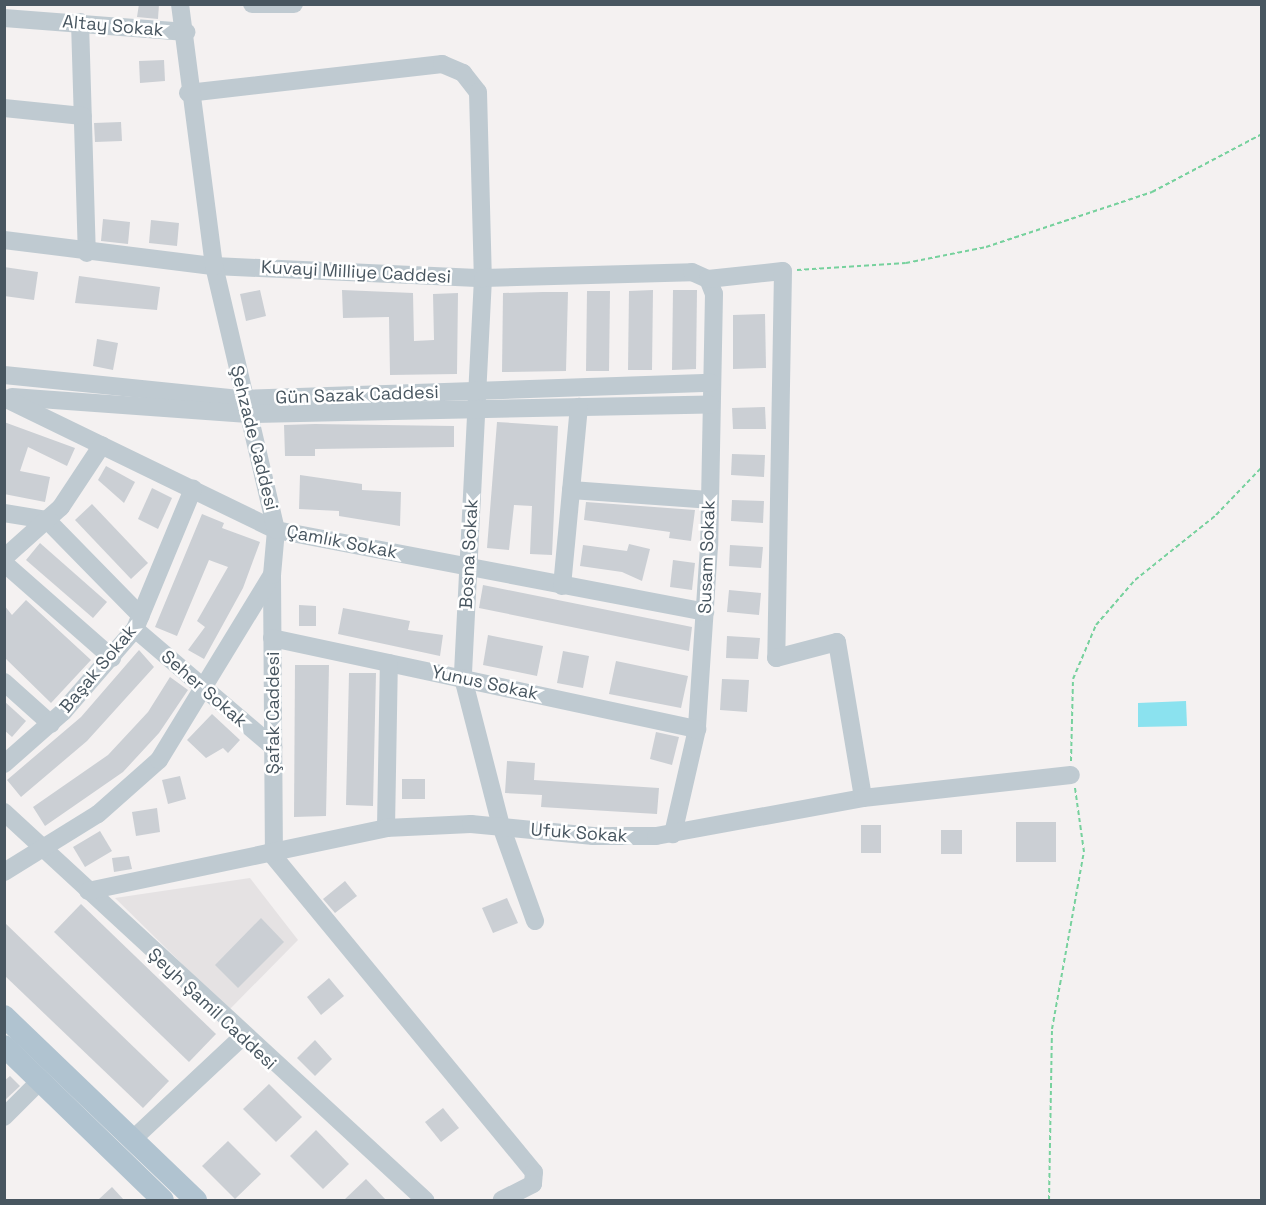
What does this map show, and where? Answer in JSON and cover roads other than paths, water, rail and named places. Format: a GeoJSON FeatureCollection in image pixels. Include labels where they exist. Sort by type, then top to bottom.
{"type":"FeatureCollection","features":[{"type":"Feature","properties":{"kind":"main road"},"geometry":{"type":"LineString","coordinates":[[4,1016],[196,1200]]}},
{"type":"Feature","properties":{"kind":"main road"},"geometry":{"type":"LineString","coordinates":[[4,1046],[163,1200]]}},
{"type":"Feature","properties":{"kind":"street","name":"Şehzade Caddesi"},"geometry":{"type":"LineString","coordinates":[[4,872],[98,814],[148,772],[204,691],[272,575],[276,530],[214,266],[188,93],[186,32],[180,4]]}},
{"type":"Feature","properties":{"kind":"street"},"geometry":{"type":"LineString","coordinates":[[252,4],[294,4]]}},
{"type":"Feature","properties":{"kind":"street","name":"Altay Sokak"},"geometry":{"type":"LineString","coordinates":[[4,18],[80,22],[186,32]]}},
{"type":"Feature","properties":{"kind":"street"},"geometry":{"type":"LineString","coordinates":[[80,22],[87,253]]}},
{"type":"Feature","properties":{"kind":"street","name":"Bosna Sokak"},"geometry":{"type":"LineString","coordinates":[[188,93],[442,64],[457,69],[481,100],[483,278],[463,678],[501,826],[535,921]]}},
{"type":"Feature","properties":{"kind":"street"},"geometry":{"type":"LineString","coordinates":[[4,108],[83,116]]}},
{"type":"Feature","properties":{"kind":"street","name":"Kuvayi Milliye Caddesi"},"geometry":{"type":"LineString","coordinates":[[4,240],[87,253],[214,266],[483,278],[692,272],[708,279],[783,271],[776,658],[837,642],[863,798]]}},
{"type":"Feature","properties":{"kind":"street","name":"Susam Sokak"},"geometry":{"type":"LineString","coordinates":[[673,834],[697,729],[705,612],[714,294],[708,279]]}},
{"type":"Feature","properties":{"kind":"street","name":"Gün Sazak Caddesi"},"geometry":{"type":"LineString","coordinates":[[4,375],[246,406]]}},
{"type":"Feature","properties":{"kind":"street","name":"Gün Sazak Caddesi"},"geometry":{"type":"LineString","coordinates":[[4,397],[246,406],[478,400],[711,383]]}},
{"type":"Feature","properties":{"kind":"street","name":"Çamlık Sokak"},"geometry":{"type":"LineString","coordinates":[[4,397],[276,530],[705,612]]}},
{"type":"Feature","properties":{"kind":"street","name":"Gün Sazak Caddesi"},"geometry":{"type":"LineString","coordinates":[[478,400],[579,407],[710,404]]}},
{"type":"Feature","properties":{"kind":"street"},"geometry":{"type":"LineString","coordinates":[[562,586],[579,407]]}},
{"type":"Feature","properties":{"kind":"street"},"geometry":{"type":"LineString","coordinates":[[4,558],[47,520],[102,445]]}},
{"type":"Feature","properties":{"kind":"street","name":"Başak Sokak"},"geometry":{"type":"LineString","coordinates":[[4,764],[51,724],[112,658],[138,622],[193,489]]}},
{"type":"Feature","properties":{"kind":"street"},"geometry":{"type":"LineString","coordinates":[[571,490],[709,500]]}},
{"type":"Feature","properties":{"kind":"street"},"geometry":{"type":"LineString","coordinates":[[4,513],[47,520]]}},
{"type":"Feature","properties":{"kind":"street","name":"Seher Sokak"},"geometry":{"type":"LineString","coordinates":[[47,520],[138,622],[204,691],[273,747]]}},
{"type":"Feature","properties":{"kind":"street"},"geometry":{"type":"LineString","coordinates":[[4,563],[112,658]]}},
{"type":"Feature","properties":{"kind":"street","name":"Şafak Caddesi"},"geometry":{"type":"LineString","coordinates":[[272,575],[272,852]]}},
{"type":"Feature","properties":{"kind":"street","name":"Yunus Sokak"},"geometry":{"type":"LineString","coordinates":[[272,638],[697,729]]}},
{"type":"Feature","properties":{"kind":"street"},"geometry":{"type":"LineString","coordinates":[[386,828],[389,663]]}},
{"type":"Feature","properties":{"kind":"street"},"geometry":{"type":"LineString","coordinates":[[4,682],[51,724]]}},
{"type":"Feature","properties":{"kind":"street","name":"Ufuk Sokak"},"geometry":{"type":"LineString","coordinates":[[88,891],[386,828],[501,826],[593,836],[673,834],[863,798],[1071,775]]}},
{"type":"Feature","properties":{"kind":"street","name":"Şeyh Şamil Caddesi"},"geometry":{"type":"LineString","coordinates":[[4,812],[242,1037],[424,1200]]}},
{"type":"Feature","properties":{"kind":"street"},"geometry":{"type":"LineString","coordinates":[[272,852],[534,1172],[532,1184],[502,1200]]}},
{"type":"Feature","properties":{"kind":"street"},"geometry":{"type":"LineString","coordinates":[[132,1140],[242,1037]]}},
{"type":"Feature","properties":{"kind":"street"},"geometry":{"type":"LineString","coordinates":[[4,1117],[40,1081]]}},
{"type":"Feature","properties":{"kind":"water"},"geometry":{"type":"Polygon","coordinates":[[[1186,701],[1187,726],[1138,727],[1138,703],[1186,701]]]}}]}
